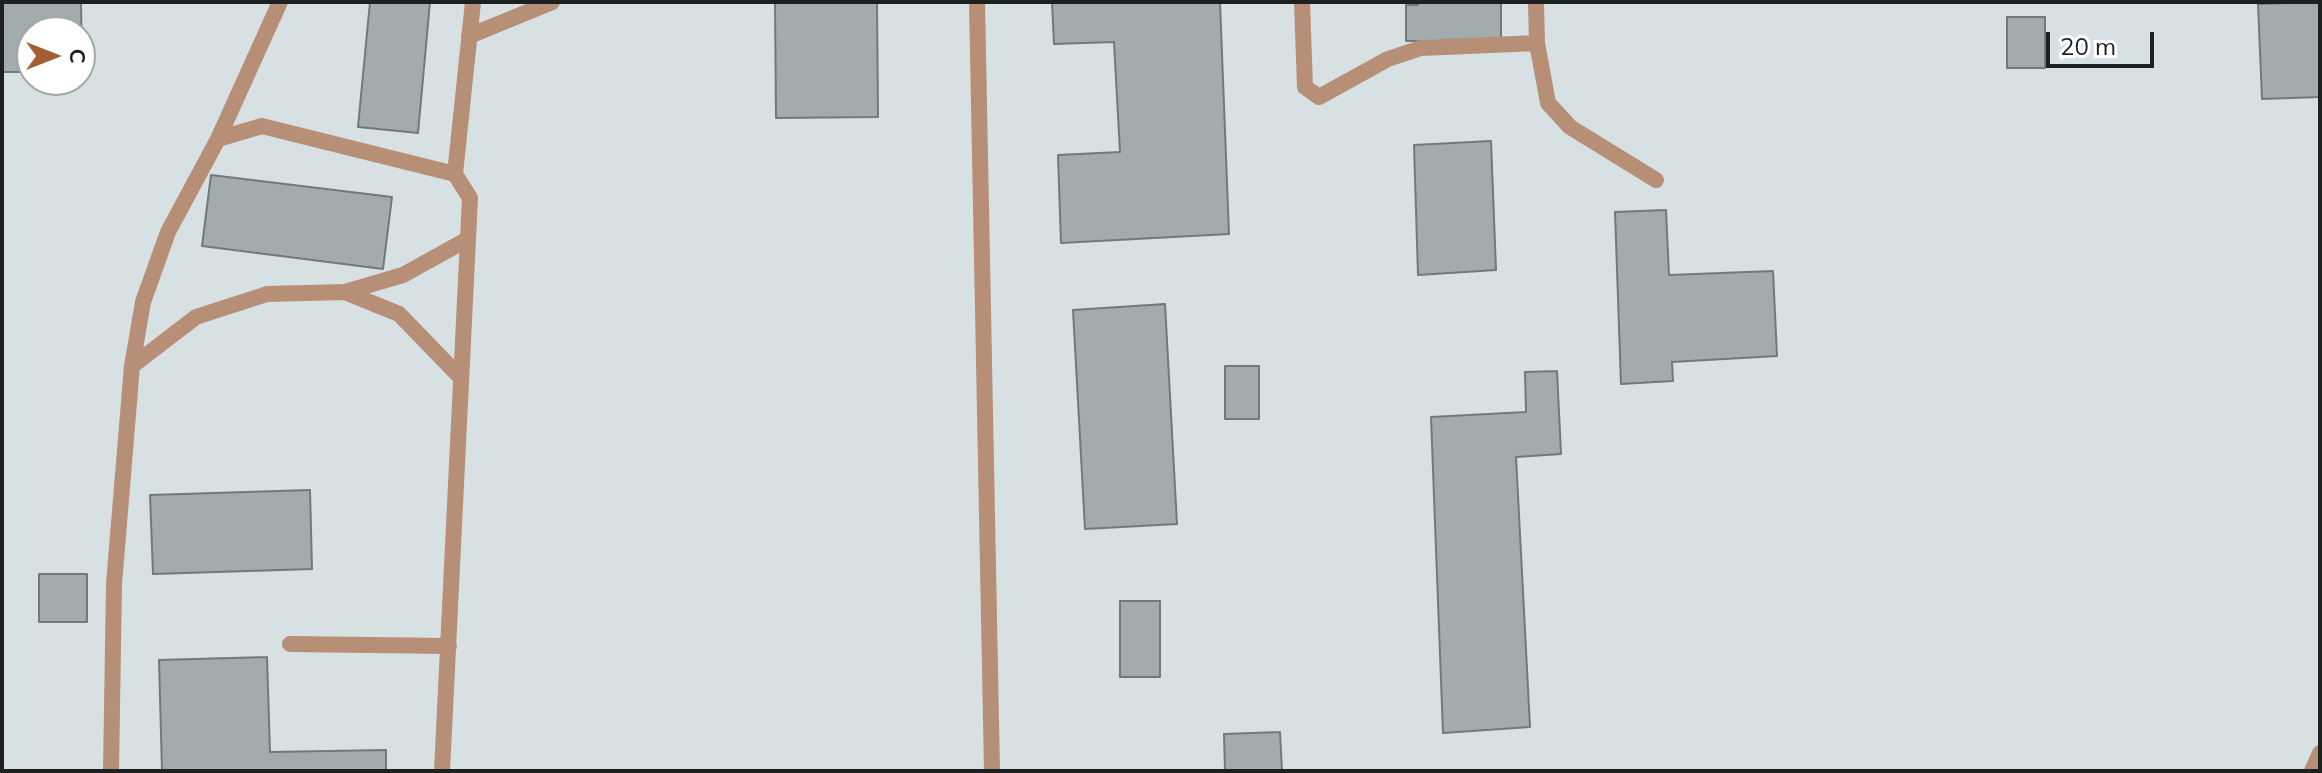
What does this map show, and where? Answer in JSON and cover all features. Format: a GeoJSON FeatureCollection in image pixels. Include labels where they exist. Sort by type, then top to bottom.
{"type":"FeatureCollection","features":[{"type":"Feature","properties":{"kind":"lane"},"geometry":{"type":"LineString","coordinates":[[111,771],[114,584],[132,366],[143,302],[168,232],[218,139],[280,2]]}},
{"type":"Feature","properties":{"kind":"lane"},"geometry":{"type":"LineString","coordinates":[[442,771],[470,198],[455,174],[473,2]]}},
{"type":"Feature","properties":{"kind":"lane"},"geometry":{"type":"LineString","coordinates":[[469,36],[552,2]]}},
{"type":"Feature","properties":{"kind":"lane"},"geometry":{"type":"LineString","coordinates":[[977,2],[992,771]]}},
{"type":"Feature","properties":{"kind":"lane"},"geometry":{"type":"LineString","coordinates":[[1302,2],[1305,87],[1319,97],[1388,59],[1421,48],[1537,43]]}},
{"type":"Feature","properties":{"kind":"lane"},"geometry":{"type":"LineString","coordinates":[[1536,2],[1537,43],[1548,103],[1570,127],[1656,180]]}},
{"type":"Feature","properties":{"kind":"lane"},"geometry":{"type":"LineString","coordinates":[[218,139],[262,126],[455,174]]}},
{"type":"Feature","properties":{"kind":"lane"},"geometry":{"type":"LineString","coordinates":[[132,366],[196,317],[267,294],[345,292],[403,275],[468,239]]}},
{"type":"Feature","properties":{"kind":"lane"},"geometry":{"type":"LineString","coordinates":[[345,292],[399,314],[461,378]]}},
{"type":"Feature","properties":{"kind":"lane"},"geometry":{"type":"LineString","coordinates":[[290,644],[449,646]]}},
{"type":"Feature","properties":{"kind":"lane"},"geometry":{"type":"LineString","coordinates":[[2312,771],[2320,753]]}},
{"type":"Feature","properties":{"kind":"building"},"geometry":{"type":"Polygon","coordinates":[[[2,2],[81,2],[81,16],[16,16],[16,72],[2,72],[2,2]]]}},
{"type":"Feature","properties":{"kind":"building"},"geometry":{"type":"Polygon","coordinates":[[[370,2],[430,2],[418,133],[358,127],[370,2]]]}},
{"type":"Feature","properties":{"kind":"building"},"geometry":{"type":"Polygon","coordinates":[[[775,2],[877,2],[878,117],[776,118],[775,2]]]}},
{"type":"Feature","properties":{"kind":"building"},"geometry":{"type":"Polygon","coordinates":[[[1052,2],[1220,2],[1229,234],[1061,243],[1058,155],[1120,152],[1114,42],[1054,44],[1052,2]]]}},
{"type":"Feature","properties":{"kind":"building"},"geometry":{"type":"Polygon","coordinates":[[[1418,2],[1501,2],[1501,41],[1406,41],[1406,5],[1418,5],[1418,2]]]}},
{"type":"Feature","properties":{"kind":"building"},"geometry":{"type":"Polygon","coordinates":[[[2320,2],[2320,97],[2262,99],[2258,4],[2320,2]]]}},
{"type":"Feature","properties":{"kind":"building"},"geometry":{"type":"Polygon","coordinates":[[[2007,17],[2045,17],[2045,68],[2007,68],[2007,17]]]}},
{"type":"Feature","properties":{"kind":"building"},"geometry":{"type":"Polygon","coordinates":[[[1491,141],[1496,270],[1418,275],[1414,145],[1491,141]]]}},
{"type":"Feature","properties":{"kind":"building"},"geometry":{"type":"Polygon","coordinates":[[[211,175],[392,197],[383,269],[202,246],[211,175]]]}},
{"type":"Feature","properties":{"kind":"building"},"geometry":{"type":"Polygon","coordinates":[[[1666,210],[1669,275],[1773,271],[1777,356],[1672,362],[1673,381],[1621,384],[1615,212],[1666,210]]]}},
{"type":"Feature","properties":{"kind":"building"},"geometry":{"type":"Polygon","coordinates":[[[1165,304],[1177,524],[1085,529],[1073,310],[1165,304]]]}},
{"type":"Feature","properties":{"kind":"building"},"geometry":{"type":"Polygon","coordinates":[[[1225,366],[1259,366],[1259,419],[1225,419],[1225,366]]]}},
{"type":"Feature","properties":{"kind":"building"},"geometry":{"type":"Polygon","coordinates":[[[1557,371],[1561,454],[1516,457],[1530,727],[1443,733],[1431,417],[1526,412],[1525,372],[1557,371]]]}},
{"type":"Feature","properties":{"kind":"building"},"geometry":{"type":"Polygon","coordinates":[[[310,490],[312,569],[153,574],[150,495],[310,490]]]}},
{"type":"Feature","properties":{"kind":"building"},"geometry":{"type":"Polygon","coordinates":[[[39,574],[87,574],[87,622],[39,622],[39,574]]]}},
{"type":"Feature","properties":{"kind":"building"},"geometry":{"type":"Polygon","coordinates":[[[1120,601],[1160,601],[1160,677],[1120,677],[1120,601]]]}},
{"type":"Feature","properties":{"kind":"building"},"geometry":{"type":"Polygon","coordinates":[[[267,657],[270,752],[386,750],[386,771],[162,771],[159,660],[267,657]]]}},
{"type":"Feature","properties":{"kind":"building"},"geometry":{"type":"Polygon","coordinates":[[[1280,732],[1282,771],[1225,771],[1224,734],[1280,732]]]}}]}
